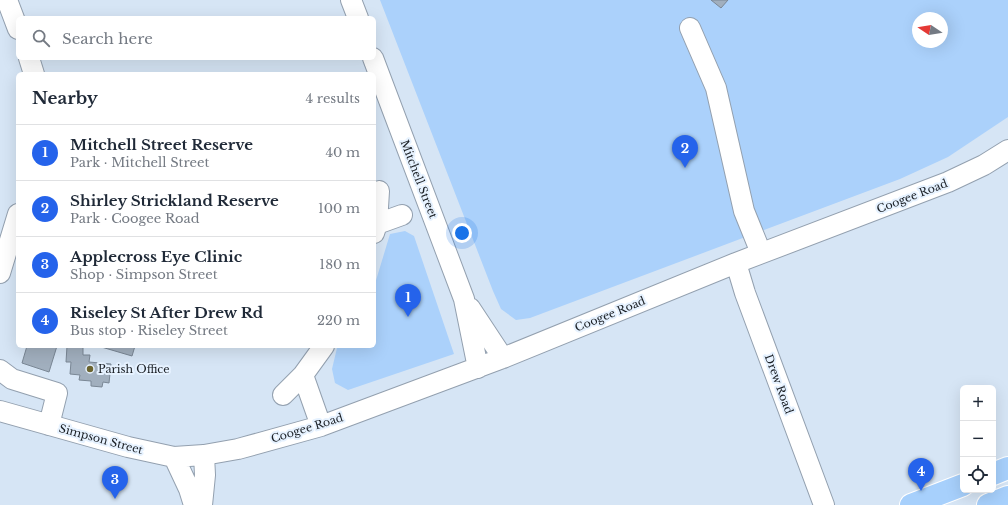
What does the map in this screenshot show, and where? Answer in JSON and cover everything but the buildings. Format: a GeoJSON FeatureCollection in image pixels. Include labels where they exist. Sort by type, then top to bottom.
{"type":"FeatureCollection","features":[{"type":"Feature","properties":{"kind":"highway"},"geometry":{"type":"LineString","coordinates":[[996,473],[1008,468]]}},
{"type":"Feature","properties":{"kind":"highway"},"geometry":{"type":"LineString","coordinates":[[911,505],[960,486]]}},
{"type":"Feature","properties":{"kind":"highway"},"geometry":{"type":"LineString","coordinates":[[988,505],[1008,497]]}},
{"type":"Feature","properties":{"kind":"street"},"geometry":{"type":"LineString","coordinates":[[7,0],[16,24]]}},
{"type":"Feature","properties":{"kind":"street"},"geometry":{"type":"LineString","coordinates":[[351,0],[357,16]]}},
{"type":"Feature","properties":{"kind":"street"},"geometry":{"type":"LineString","coordinates":[[690,28],[716,88],[744,211],[761,253]]}},
{"type":"Feature","properties":{"kind":"street"},"geometry":{"type":"LineString","coordinates":[[30,60],[33,72]]}},
{"type":"Feature","properties":{"kind":"street","name":"Mitchell Street"},"geometry":{"type":"LineString","coordinates":[[374,60],[464,299],[478,368]]}},
{"type":"Feature","properties":{"kind":"street","name":"Coogee Road"},"geometry":{"type":"LineString","coordinates":[[204,455],[238,449],[321,426],[478,368],[761,253],[948,182],[984,165],[1008,150]]}},
{"type":"Feature","properties":{"kind":"street"},"geometry":{"type":"LineString","coordinates":[[376,219],[379,191]]}},
{"type":"Feature","properties":{"kind":"street"},"geometry":{"type":"LineString","coordinates":[[376,228],[402,215]]}},
{"type":"Feature","properties":{"kind":"street"},"geometry":{"type":"LineString","coordinates":[[8,263],[16,224]]}},
{"type":"Feature","properties":{"kind":"street","name":"Drew Road"},"geometry":{"type":"LineString","coordinates":[[736,263],[745,293],[824,505]]}},
{"type":"Feature","properties":{"kind":"street","name":"Mitchell Street"},"geometry":{"type":"LineString","coordinates":[[464,299],[503,358]]}},
{"type":"Feature","properties":{"kind":"street"},"geometry":{"type":"LineString","coordinates":[[283,395],[304,375],[323,348]]}},
{"type":"Feature","properties":{"kind":"street"},"geometry":{"type":"LineString","coordinates":[[0,370],[12,379],[56,393],[49,425]]}},
{"type":"Feature","properties":{"kind":"street"},"geometry":{"type":"LineString","coordinates":[[304,375],[321,426]]}},
{"type":"Feature","properties":{"kind":"street","name":"Simpson Street"},"geometry":{"type":"LineString","coordinates":[[0,411],[128,447],[174,457],[204,455]]}},
{"type":"Feature","properties":{"kind":"street"},"geometry":{"type":"LineString","coordinates":[[202,505],[205,475],[204,455]]}},
{"type":"Feature","properties":{"kind":"street"},"geometry":{"type":"LineString","coordinates":[[174,457],[189,489],[194,505]]}},
{"type":"Feature","properties":{"kind":"shaded area"},"geometry":{"type":"Polygon","coordinates":[[[380,0],[1008,0],[1008,117],[948,157],[900,179],[530,318],[516,320],[501,309],[380,0]]]}},
{"type":"Feature","properties":{"kind":"shaded area"},"geometry":{"type":"Polygon","coordinates":[[[405,231],[414,236],[454,354],[348,390],[335,383],[332,369],[337,348],[376,348],[376,280],[390,234],[405,231]]]}},
{"type":"Feature","properties":{"kind":"place","name":"Shirley Strickland Reserve"},"geometry":{"type":"Point","coordinates":[685,168]}},
{"type":"Feature","properties":{"kind":"place","name":"Mitchell Street Reserve"},"geometry":{"type":"Point","coordinates":[408,317]}},
{"type":"Feature","properties":{"kind":"place","name":"Parish Office"},"geometry":{"type":"Point","coordinates":[90,369]}},
{"type":"Feature","properties":{"kind":"place","name":"Riseley St After Drew Rd"},"geometry":{"type":"Point","coordinates":[921,491]}},
{"type":"Feature","properties":{"kind":"place","name":"Applecross Eye Clinic"},"geometry":{"type":"Point","coordinates":[115,499]}}]}
